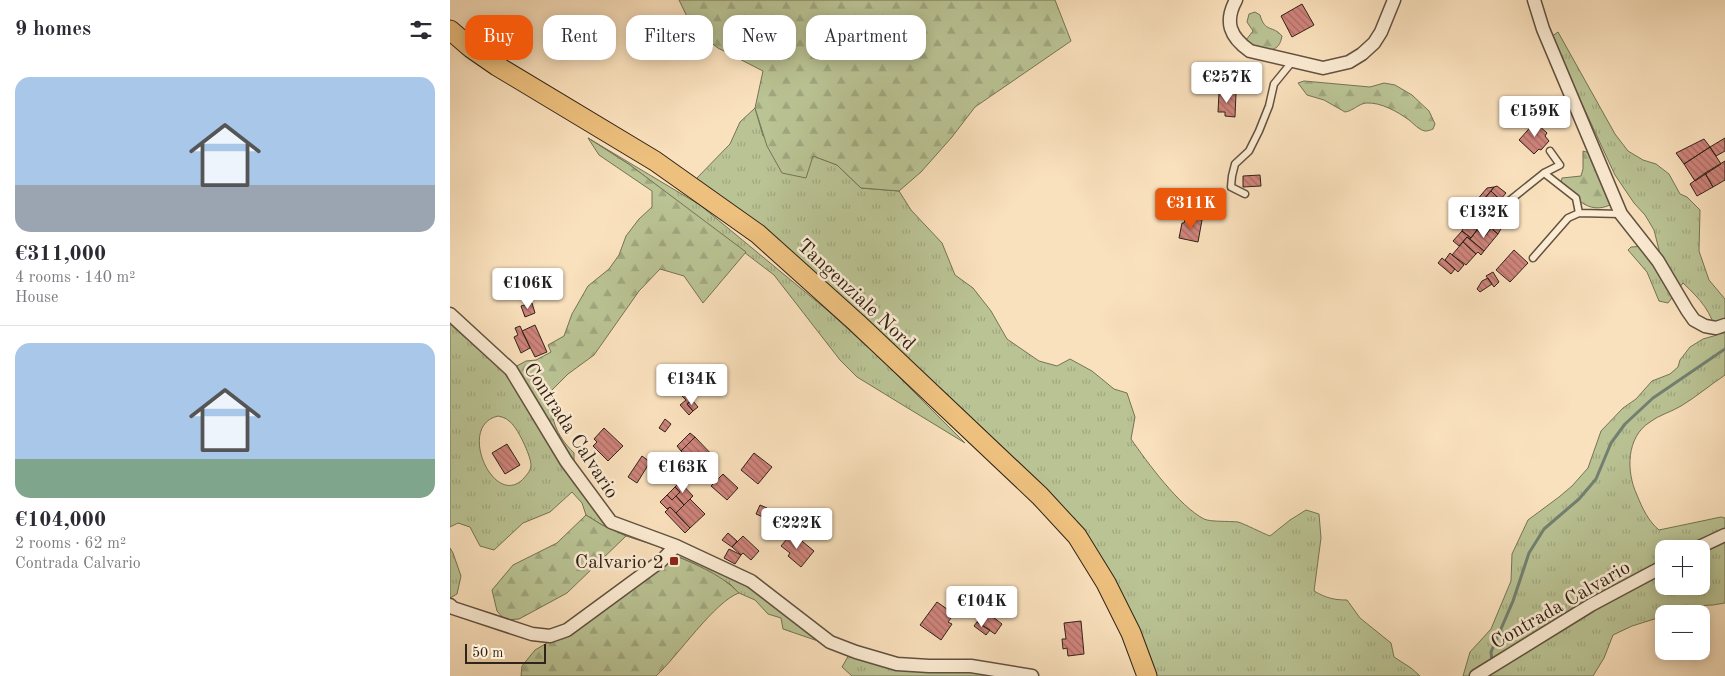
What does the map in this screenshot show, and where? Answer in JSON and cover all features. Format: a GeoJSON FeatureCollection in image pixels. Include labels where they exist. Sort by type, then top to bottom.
{"type":"FeatureCollection","features":[{"type":"Feature","properties":{"kind":"main road","name":"Tangenziale Nord"},"geometry":{"type":"LineString","coordinates":[[450,30],[471,48],[497,66],[654,161],[758,234],[857,323],[1040,496],[1077,536],[1106,583],[1132,633],[1146,676]]}},
{"type":"Feature","properties":{"kind":"street"},"geometry":{"type":"LineString","coordinates":[[1236,0],[1229,18],[1230,28],[1235,38],[1250,50],[1292,62],[1323,68],[1349,62],[1374,43],[1381,32],[1394,0]]}},
{"type":"Feature","properties":{"kind":"street"},"geometry":{"type":"LineString","coordinates":[[1534,0],[1543,29],[1621,214],[1658,261],[1694,320],[1705,326],[1716,328],[1725,326]]}},
{"type":"Feature","properties":{"kind":"street","name":"Contrada Calvario"},"geometry":{"type":"LineString","coordinates":[[450,314],[512,370],[566,461],[611,522],[676,546],[751,581],[830,642],[856,652],[897,664],[971,666],[1032,676]]}},
{"type":"Feature","properties":{"kind":"street"},"geometry":{"type":"LineString","coordinates":[[1710,542],[1725,535]]}},
{"type":"Feature","properties":{"kind":"street"},"geometry":{"type":"LineString","coordinates":[[450,605],[453,608],[532,634],[550,636],[567,630],[662,561],[676,546]]}},
{"type":"Feature","properties":{"kind":"street","name":"Contrada Calvario"},"geometry":{"type":"LineString","coordinates":[[1477,676],[1591,605],[1655,571]]}},
{"type":"Feature","properties":{"kind":"lane"},"geometry":{"type":"LineString","coordinates":[[1245,194],[1232,187],[1235,164],[1249,151],[1269,106],[1274,84],[1292,62]]}},
{"type":"Feature","properties":{"kind":"lane"},"geometry":{"type":"LineString","coordinates":[[1510,201],[1544,174],[1560,165],[1550,151]]}},
{"type":"Feature","properties":{"kind":"lane"},"geometry":{"type":"LineString","coordinates":[[1544,174],[1576,198],[1579,213]]}},
{"type":"Feature","properties":{"kind":"lane"},"geometry":{"type":"LineString","coordinates":[[1533,258],[1568,218],[1579,213],[1621,214]]}},
{"type":"Feature","properties":{"kind":"green space"},"geometry":{"type":"Polygon","coordinates":[[[679,0],[1055,0],[1071,41],[975,107],[921,172],[899,191],[861,188],[837,165],[813,156],[806,178],[782,173],[767,146],[755,108],[763,71],[741,60],[796,60],[796,15],[723,15],[723,51],[713,44],[713,15],[686,15],[679,0]]]}},
{"type":"Feature","properties":{"kind":"green space"},"geometry":{"type":"Polygon","coordinates":[[[1255,12],[1260,15],[1267,27],[1282,36],[1276,48],[1255,50],[1246,40],[1253,31],[1247,22],[1249,14],[1255,12]]]}},
{"type":"Feature","properties":{"kind":"green space"},"geometry":{"type":"Polygon","coordinates":[[[1558,32],[1615,134],[1628,151],[1643,160],[1656,164],[1669,174],[1680,194],[1687,197],[1700,210],[1699,251],[1709,280],[1725,299],[1725,375],[1687,402],[1661,415],[1642,428],[1632,446],[1630,466],[1633,486],[1641,505],[1649,519],[1659,530],[1721,517],[1725,518],[1725,603],[1710,605],[1655,605],[1655,619],[1632,626],[1613,635],[1604,658],[1593,676],[1463,676],[1470,652],[1491,629],[1511,581],[1512,554],[1528,520],[1572,486],[1588,468],[1601,431],[1623,408],[1636,399],[1652,381],[1670,374],[1678,367],[1680,360],[1690,347],[1703,339],[1717,335],[1712,319],[1704,306],[1683,283],[1668,303],[1659,301],[1647,272],[1628,250],[1631,247],[1646,246],[1661,258],[1654,230],[1615,175],[1551,37],[1558,32]]]}},
{"type":"Feature","properties":{"kind":"green space"},"geometry":{"type":"Polygon","coordinates":[[[1304,81],[1370,87],[1384,83],[1395,85],[1412,95],[1429,111],[1435,124],[1433,129],[1425,131],[1395,111],[1372,103],[1363,104],[1345,112],[1324,100],[1307,95],[1298,83],[1304,81]]]}},
{"type":"Feature","properties":{"kind":"green space"},"geometry":{"type":"Polygon","coordinates":[[[755,108],[763,136],[837,165],[861,188],[899,191],[911,210],[942,243],[955,275],[973,288],[991,311],[1007,339],[1039,361],[1057,366],[1070,359],[1092,371],[1114,389],[1127,393],[1135,417],[1131,439],[1164,483],[1194,513],[1207,520],[1238,522],[1270,536],[1306,510],[1319,514],[1321,538],[1314,591],[1330,598],[1347,600],[1360,618],[1391,643],[1394,657],[1420,676],[1150,676],[1092,544],[696,179],[730,144],[740,122],[755,108]]]}},
{"type":"Feature","properties":{"kind":"green space"},"geometry":{"type":"Polygon","coordinates":[[[588,138],[700,205],[827,310],[880,358],[965,443],[857,377],[840,360],[774,275],[630,165],[588,138]]]}},
{"type":"Feature","properties":{"kind":"green space"},"geometry":{"type":"Polygon","coordinates":[[[588,138],[630,165],[746,252],[703,303],[684,276],[660,269],[639,291],[594,355],[568,374],[550,392],[555,426],[562,439],[574,453],[574,461],[515,367],[526,361],[536,360],[551,352],[548,345],[564,336],[572,314],[588,286],[609,269],[619,255],[626,236],[639,219],[652,207],[652,191],[599,155],[588,138]]]}},
{"type":"Feature","properties":{"kind":"green space"},"geometry":{"type":"Polygon","coordinates":[[[1583,151],[1590,153],[1610,198],[1610,205],[1595,208],[1588,206],[1576,199],[1561,182],[1562,178],[1581,176],[1583,151]]]}},
{"type":"Feature","properties":{"kind":"green space"},"geometry":{"type":"Polygon","coordinates":[[[450,324],[505,373],[542,433],[597,512],[726,572],[764,595],[818,641],[783,629],[781,618],[768,614],[755,600],[739,593],[730,584],[695,564],[660,547],[626,536],[602,525],[586,515],[582,503],[572,492],[550,512],[523,523],[494,550],[480,546],[470,527],[458,523],[450,527],[450,324]],[[498,416],[486,422],[480,433],[480,447],[483,461],[490,473],[499,482],[510,485],[521,481],[529,472],[531,465],[529,455],[516,429],[508,420],[498,416]]]}},
{"type":"Feature","properties":{"kind":"green space"},"geometry":{"type":"Polygon","coordinates":[[[586,515],[626,536],[567,593],[519,619],[505,620],[497,611],[492,590],[513,565],[557,543],[586,515]]]}},
{"type":"Feature","properties":{"kind":"green space"},"geometry":{"type":"Polygon","coordinates":[[[450,548],[461,576],[457,594],[450,598],[450,548]]]}},
{"type":"Feature","properties":{"kind":"green space"},"geometry":{"type":"Polygon","coordinates":[[[665,551],[723,579],[739,593],[729,598],[708,618],[656,676],[521,676],[522,666],[535,650],[547,643],[564,625],[665,551]]]}},
{"type":"Feature","properties":{"kind":"green space"},"geometry":{"type":"Polygon","coordinates":[[[850,653],[1015,676],[852,676],[842,667],[850,653]]]}},
{"type":"Feature","properties":{"kind":"building"},"geometry":{"type":"Polygon","coordinates":[[[1302,4],[1314,25],[1292,37],[1281,16],[1302,4]]]}},
{"type":"Feature","properties":{"kind":"building"},"geometry":{"type":"Polygon","coordinates":[[[1219,93],[1236,93],[1235,117],[1225,116],[1225,112],[1218,112],[1219,93]]]}},
{"type":"Feature","properties":{"kind":"building"},"geometry":{"type":"Polygon","coordinates":[[[1535,122],[1547,133],[1545,136],[1549,141],[1541,150],[1539,149],[1534,154],[1519,140],[1535,122]]]}},
{"type":"Feature","properties":{"kind":"building"},"geometry":{"type":"Polygon","coordinates":[[[1725,138],[1725,151],[1716,156],[1710,147],[1725,138]]]}},
{"type":"Feature","properties":{"kind":"building"},"geometry":{"type":"Polygon","coordinates":[[[1704,139],[1710,147],[1684,164],[1676,153],[1704,139]]]}},
{"type":"Feature","properties":{"kind":"building"},"geometry":{"type":"Polygon","coordinates":[[[1710,147],[1721,164],[1695,181],[1684,164],[1710,147]]]}},
{"type":"Feature","properties":{"kind":"building"},"geometry":{"type":"Polygon","coordinates":[[[1725,161],[1725,180],[1713,187],[1705,173],[1725,161]]]}},
{"type":"Feature","properties":{"kind":"building"},"geometry":{"type":"Polygon","coordinates":[[[1705,173],[1713,187],[1697,196],[1690,184],[1705,173]]]}},
{"type":"Feature","properties":{"kind":"building"},"geometry":{"type":"Polygon","coordinates":[[[1260,175],[1261,186],[1243,187],[1243,176],[1260,175]]]}},
{"type":"Feature","properties":{"kind":"building"},"geometry":{"type":"Polygon","coordinates":[[[1497,186],[1506,193],[1500,200],[1491,191],[1497,186]]]}},
{"type":"Feature","properties":{"kind":"building"},"geometry":{"type":"Polygon","coordinates":[[[1494,187],[1480,204],[1476,201],[1487,188],[1494,187]]]}},
{"type":"Feature","properties":{"kind":"building"},"geometry":{"type":"Polygon","coordinates":[[[1491,191],[1505,204],[1494,216],[1480,204],[1491,191]]]}},
{"type":"Feature","properties":{"kind":"building"},"geometry":{"type":"Polygon","coordinates":[[[1476,201],[1486,209],[1472,224],[1467,218],[1476,201]]]}},
{"type":"Feature","properties":{"kind":"building"},"geometry":{"type":"Polygon","coordinates":[[[1486,209],[1494,216],[1487,225],[1479,217],[1486,209]]]}},
{"type":"Feature","properties":{"kind":"building"},"geometry":{"type":"Polygon","coordinates":[[[1513,210],[1515,214],[1498,234],[1493,230],[1513,210]]]}},
{"type":"Feature","properties":{"kind":"building"},"geometry":{"type":"Polygon","coordinates":[[[1186,217],[1202,220],[1198,242],[1179,238],[1182,223],[1184,223],[1186,217]]]}},
{"type":"Feature","properties":{"kind":"building"},"geometry":{"type":"Polygon","coordinates":[[[1467,218],[1477,230],[1471,238],[1462,231],[1467,218]]]}},
{"type":"Feature","properties":{"kind":"building"},"geometry":{"type":"Polygon","coordinates":[[[1484,222],[1491,228],[1485,236],[1477,230],[1484,222]]]}},
{"type":"Feature","properties":{"kind":"building"},"geometry":{"type":"Polygon","coordinates":[[[1491,228],[1498,234],[1484,251],[1470,239],[1477,230],[1485,236],[1491,228]]]}},
{"type":"Feature","properties":{"kind":"building"},"geometry":{"type":"Polygon","coordinates":[[[1462,231],[1471,238],[1467,237],[1459,246],[1453,241],[1462,231]]]}},
{"type":"Feature","properties":{"kind":"building"},"geometry":{"type":"Polygon","coordinates":[[[1467,237],[1484,251],[1481,255],[1478,252],[1476,254],[1463,242],[1467,237]]]}},
{"type":"Feature","properties":{"kind":"building"},"geometry":{"type":"Polygon","coordinates":[[[1463,242],[1476,254],[1466,265],[1452,255],[1463,242]]]}},
{"type":"Feature","properties":{"kind":"building"},"geometry":{"type":"Polygon","coordinates":[[[1514,250],[1528,263],[1510,282],[1496,270],[1514,250]]]}},
{"type":"Feature","properties":{"kind":"building"},"geometry":{"type":"Polygon","coordinates":[[[1450,253],[1464,265],[1458,272],[1445,260],[1450,253]]]}},
{"type":"Feature","properties":{"kind":"building"},"geometry":{"type":"Polygon","coordinates":[[[1442,258],[1455,269],[1451,274],[1438,263],[1442,258]]]}},
{"type":"Feature","properties":{"kind":"building"},"geometry":{"type":"Polygon","coordinates":[[[1493,272],[1499,282],[1494,287],[1486,276],[1493,272]]]}},
{"type":"Feature","properties":{"kind":"building"},"geometry":{"type":"Polygon","coordinates":[[[1488,278],[1492,284],[1480,292],[1477,289],[1482,281],[1488,278]]]}},
{"type":"Feature","properties":{"kind":"building"},"geometry":{"type":"Polygon","coordinates":[[[532,303],[535,313],[525,317],[521,306],[532,303]]]}},
{"type":"Feature","properties":{"kind":"building"},"geometry":{"type":"Polygon","coordinates":[[[535,325],[547,352],[535,357],[522,331],[535,325]]]}},
{"type":"Feature","properties":{"kind":"building"},"geometry":{"type":"Polygon","coordinates":[[[520,326],[530,348],[521,353],[514,337],[518,335],[515,328],[520,326]]]}},
{"type":"Feature","properties":{"kind":"building"},"geometry":{"type":"Polygon","coordinates":[[[684,391],[692,400],[687,404],[693,411],[689,415],[680,405],[686,400],[681,395],[684,391]]]}},
{"type":"Feature","properties":{"kind":"building"},"geometry":{"type":"Polygon","coordinates":[[[692,400],[698,407],[693,411],[687,404],[692,400]]]}},
{"type":"Feature","properties":{"kind":"building"},"geometry":{"type":"Polygon","coordinates":[[[665,419],[671,424],[665,432],[659,428],[665,419]]]}},
{"type":"Feature","properties":{"kind":"building"},"geometry":{"type":"Polygon","coordinates":[[[604,428],[623,446],[608,461],[593,446],[597,442],[594,439],[604,428]]]}},
{"type":"Feature","properties":{"kind":"building"},"geometry":{"type":"Polygon","coordinates":[[[690,433],[695,437],[681,451],[677,446],[690,433]]]}},
{"type":"Feature","properties":{"kind":"building"},"geometry":{"type":"Polygon","coordinates":[[[695,437],[715,458],[701,472],[681,451],[695,437]]]}},
{"type":"Feature","properties":{"kind":"building"},"geometry":{"type":"Polygon","coordinates":[[[507,444],[520,465],[505,474],[492,453],[507,444]]]}},
{"type":"Feature","properties":{"kind":"building"},"geometry":{"type":"Polygon","coordinates":[[[754,453],[772,467],[758,484],[741,470],[754,453]]]}},
{"type":"Feature","properties":{"kind":"building"},"geometry":{"type":"Polygon","coordinates":[[[642,456],[650,462],[637,483],[628,477],[642,456]]]}},
{"type":"Feature","properties":{"kind":"building"},"geometry":{"type":"Polygon","coordinates":[[[723,474],[738,488],[727,500],[711,486],[723,474]]]}},
{"type":"Feature","properties":{"kind":"building"},"geometry":{"type":"Polygon","coordinates":[[[680,482],[693,496],[684,505],[676,496],[680,492],[675,487],[680,482]]]}},
{"type":"Feature","properties":{"kind":"building"},"geometry":{"type":"Polygon","coordinates":[[[675,487],[680,492],[672,500],[667,495],[675,487]]]}},
{"type":"Feature","properties":{"kind":"building"},"geometry":{"type":"Polygon","coordinates":[[[667,495],[672,500],[676,496],[684,505],[676,513],[670,507],[667,509],[660,502],[667,495]]]}},
{"type":"Feature","properties":{"kind":"building"},"geometry":{"type":"Polygon","coordinates":[[[690,499],[705,514],[690,528],[676,513],[690,499]]]}},
{"type":"Feature","properties":{"kind":"building"},"geometry":{"type":"Polygon","coordinates":[[[760,505],[767,508],[763,517],[756,514],[760,505]]]}},
{"type":"Feature","properties":{"kind":"building"},"geometry":{"type":"Polygon","coordinates":[[[670,507],[690,528],[685,533],[665,512],[670,507]]]}},
{"type":"Feature","properties":{"kind":"building"},"geometry":{"type":"Polygon","coordinates":[[[728,533],[737,541],[732,547],[722,540],[728,533]]]}},
{"type":"Feature","properties":{"kind":"building"},"geometry":{"type":"Polygon","coordinates":[[[792,533],[814,551],[801,567],[788,556],[790,553],[781,546],[792,533]]]}},
{"type":"Feature","properties":{"kind":"building"},"geometry":{"type":"Polygon","coordinates":[[[743,536],[759,551],[751,560],[743,553],[741,555],[732,547],[743,536]]]}},
{"type":"Feature","properties":{"kind":"building"},"geometry":{"type":"Polygon","coordinates":[[[729,549],[741,555],[735,564],[724,558],[729,549]]]}},
{"type":"Feature","properties":{"kind":"building"},"geometry":{"type":"Polygon","coordinates":[[[937,602],[954,614],[948,622],[952,624],[941,640],[920,625],[937,602]]]}},
{"type":"Feature","properties":{"kind":"building"},"geometry":{"type":"Polygon","coordinates":[[[991,602],[1000,608],[993,617],[1002,624],[995,634],[977,622],[991,602]]]}},
{"type":"Feature","properties":{"kind":"building"},"geometry":{"type":"Polygon","coordinates":[[[1081,621],[1084,654],[1068,656],[1067,648],[1063,649],[1062,639],[1066,639],[1064,623],[1081,621]]]}},
{"type":"Feature","properties":{"kind":"building"},"geometry":{"type":"Polygon","coordinates":[[[977,622],[990,630],[986,635],[974,626],[977,622]]]}},
{"type":"Feature","properties":{"kind":"waterway"},"geometry":{"type":"LineString","coordinates":[[1492,661],[1491,652],[1513,601],[1529,553],[1544,529],[1579,499],[1596,479],[1611,443],[1625,424],[1653,398],[1725,349]]}},
{"type":"Feature","properties":{"kind":"place","name":"Calvario 2"},"geometry":{"type":"Point","coordinates":[674,561]}}]}
